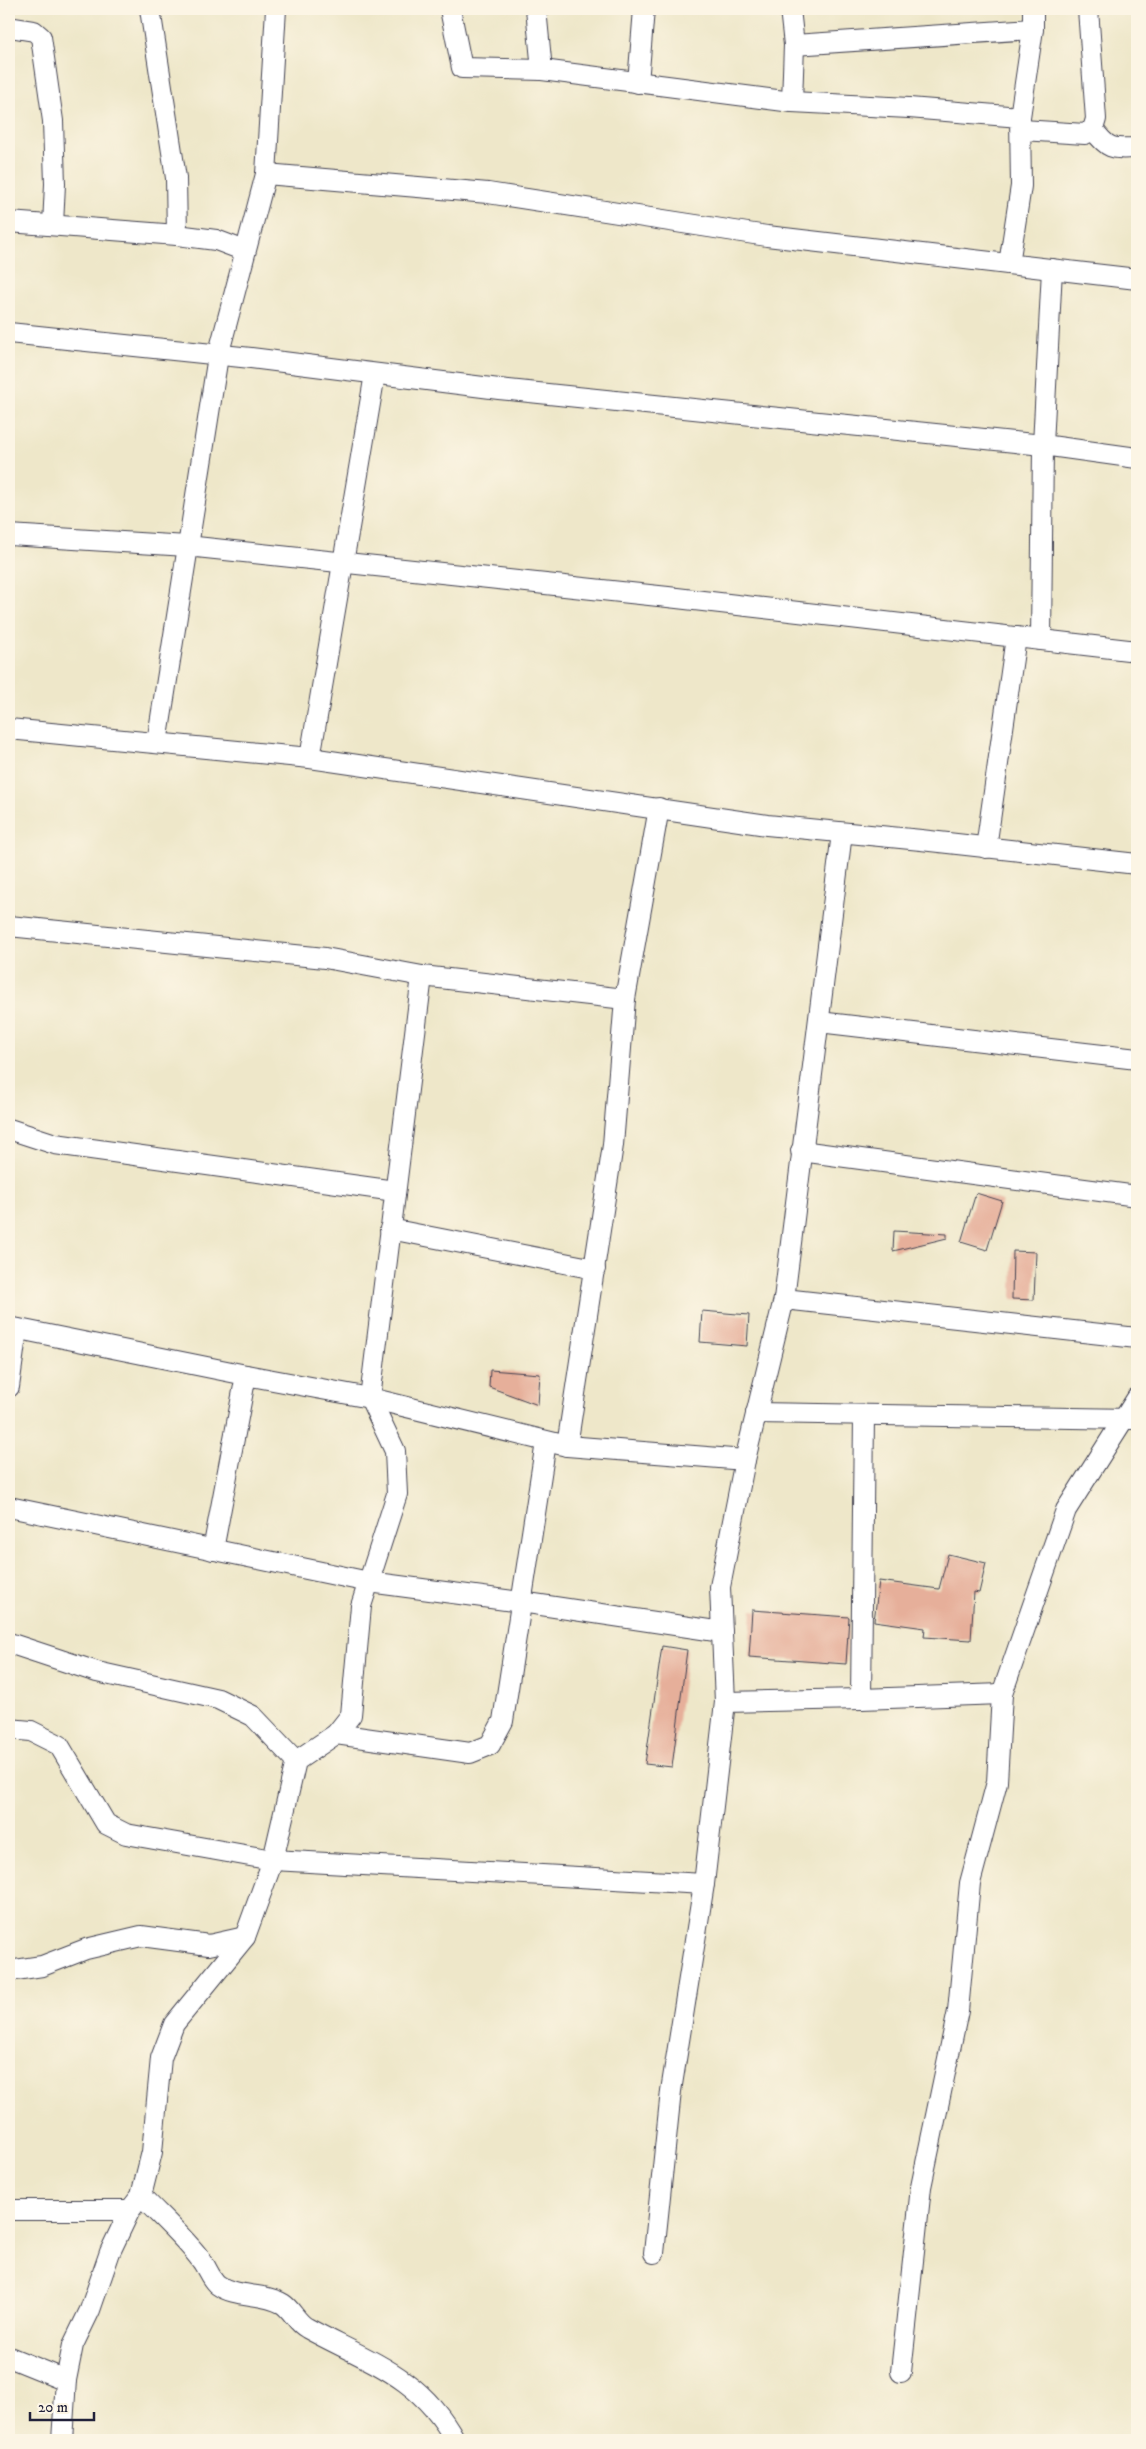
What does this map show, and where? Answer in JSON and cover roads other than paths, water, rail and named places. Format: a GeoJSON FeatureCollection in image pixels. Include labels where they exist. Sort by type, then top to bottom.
{"type":"FeatureCollection","features":[{"type":"Feature","properties":{"kind":"street"},"geometry":{"type":"LineString","coordinates":[[150,9],[176,178],[177,235]]}},
{"type":"Feature","properties":{"kind":"street"},"geometry":{"type":"LineString","coordinates":[[157,743],[218,356],[266,174],[276,9]]}},
{"type":"Feature","properties":{"kind":"street"},"geometry":{"type":"LineString","coordinates":[[450,9],[462,68],[542,70],[638,84],[792,102],[909,108],[1085,134],[1093,129],[1096,119],[1088,9]]}},
{"type":"Feature","properties":{"kind":"street"},"geometry":{"type":"LineString","coordinates":[[536,9],[542,70]]}},
{"type":"Feature","properties":{"kind":"street"},"geometry":{"type":"LineString","coordinates":[[638,84],[644,9]]}},
{"type":"Feature","properties":{"kind":"street"},"geometry":{"type":"LineString","coordinates":[[790,9],[794,45],[792,102]]}},
{"type":"Feature","properties":{"kind":"street"},"geometry":{"type":"LineString","coordinates":[[1010,264],[1021,186],[1021,124],[1033,29],[1033,9]]}},
{"type":"Feature","properties":{"kind":"street"},"geometry":{"type":"LineString","coordinates":[[9,27],[34,31],[41,37],[53,121],[55,184],[53,225]]}},
{"type":"Feature","properties":{"kind":"street"},"geometry":{"type":"LineString","coordinates":[[794,45],[1033,29]]}},
{"type":"Feature","properties":{"kind":"street"},"geometry":{"type":"LineString","coordinates":[[1093,129],[1104,144],[1116,149],[1137,148]]}},
{"type":"Feature","properties":{"kind":"street"},"geometry":{"type":"LineString","coordinates":[[266,174],[488,193],[767,236],[1137,279]]}},
{"type":"Feature","properties":{"kind":"street"},"geometry":{"type":"LineString","coordinates":[[9,222],[177,235],[216,240],[245,251]]}},
{"type":"Feature","properties":{"kind":"street"},"geometry":{"type":"LineString","coordinates":[[1041,640],[1043,445],[1052,269]]}},
{"type":"Feature","properties":{"kind":"street"},"geometry":{"type":"LineString","coordinates":[[9,333],[499,389],[1043,445],[1137,458]]}},
{"type":"Feature","properties":{"kind":"street"},"geometry":{"type":"LineString","coordinates":[[310,758],[375,374]]}},
{"type":"Feature","properties":{"kind":"street"},"geometry":{"type":"LineString","coordinates":[[9,535],[187,546],[344,562],[1137,651]]}},
{"type":"Feature","properties":{"kind":"street"},"geometry":{"type":"LineString","coordinates":[[986,848],[1016,637]]}},
{"type":"Feature","properties":{"kind":"street"},"geometry":{"type":"LineString","coordinates":[[9,729],[310,758],[659,808],[767,826],[1137,864]]}},
{"type":"Feature","properties":{"kind":"street"},"geometry":{"type":"LineString","coordinates":[[567,1446],[613,1145],[625,999],[659,808]]}},
{"type":"Feature","properties":{"kind":"street"},"geometry":{"type":"LineString","coordinates":[[654,2253],[671,2091],[704,1884],[725,1702],[720,1587],[745,1460],[784,1298],[800,1151],[819,1022],[842,833]]}},
{"type":"Feature","properties":{"kind":"street"},"geometry":{"type":"LineString","coordinates":[[9,926],[325,958],[422,976],[625,999]]}},
{"type":"Feature","properties":{"kind":"street"},"geometry":{"type":"LineString","coordinates":[[62,2440],[66,2380],[73,2346],[90,2310],[110,2252],[136,2203],[152,2152],[160,2058],[174,2024],[245,1937],[273,1860],[296,1761],[336,1734],[351,1715],[361,1606],[397,1494],[395,1450],[370,1398],[422,976]]}},
{"type":"Feature","properties":{"kind":"street"},"geometry":{"type":"LineString","coordinates":[[819,1022],[1137,1059]]}},
{"type":"Feature","properties":{"kind":"street"},"geometry":{"type":"LineString","coordinates":[[9,1129],[55,1144],[395,1191]]}},
{"type":"Feature","properties":{"kind":"street"},"geometry":{"type":"LineString","coordinates":[[800,1151],[1137,1196]]}},
{"type":"Feature","properties":{"kind":"street"},"geometry":{"type":"LineString","coordinates":[[390,1230],[595,1269]]}},
{"type":"Feature","properties":{"kind":"street"},"geometry":{"type":"LineString","coordinates":[[784,1298],[1137,1338]]}},
{"type":"Feature","properties":{"kind":"street"},"geometry":{"type":"LineString","coordinates":[[9,1388],[13,1328],[370,1398],[567,1446],[745,1460]]}},
{"type":"Feature","properties":{"kind":"street"},"geometry":{"type":"LineString","coordinates":[[213,1550],[246,1375]]}},
{"type":"Feature","properties":{"kind":"street"},"geometry":{"type":"LineString","coordinates":[[901,2372],[921,2187],[958,2011],[970,1883],[997,1782],[1002,1694],[1066,1510],[1130,1419],[1137,1398]]}},
{"type":"Feature","properties":{"kind":"street"},"geometry":{"type":"LineString","coordinates":[[756,1413],[1130,1419]]}},
{"type":"Feature","properties":{"kind":"street"},"geometry":{"type":"LineString","coordinates":[[861,1699],[864,1415]]}},
{"type":"Feature","properties":{"kind":"street"},"geometry":{"type":"LineString","coordinates":[[336,1734],[470,1753],[490,1745],[503,1721],[546,1442]]}},
{"type":"Feature","properties":{"kind":"street"},"geometry":{"type":"LineString","coordinates":[[9,1507],[369,1582],[521,1602],[722,1632]]}},
{"type":"Feature","properties":{"kind":"street"},"geometry":{"type":"LineString","coordinates":[[9,1643],[98,1672],[218,1699],[253,1716],[296,1761]]}},
{"type":"Feature","properties":{"kind":"street"},"geometry":{"type":"LineString","coordinates":[[725,1702],[1002,1694]]}},
{"type":"Feature","properties":{"kind":"street"},"geometry":{"type":"LineString","coordinates":[[9,1729],[31,1730],[59,1745],[106,1824],[126,1834],[273,1860],[704,1884]]}},
{"type":"Feature","properties":{"kind":"street"},"geometry":{"type":"LineString","coordinates":[[9,1970],[42,1966],[86,1949],[141,1936],[209,1945],[245,1937]]}},
{"type":"Feature","properties":{"kind":"street"},"geometry":{"type":"LineString","coordinates":[[9,2210],[136,2203],[200,2259],[216,2284],[230,2292],[251,2293],[282,2304],[305,2327],[361,2354],[402,2378],[444,2419],[455,2440]]}},
{"type":"Feature","properties":{"kind":"street"},"geometry":{"type":"LineString","coordinates":[[9,2356],[66,2380]]}}]}
